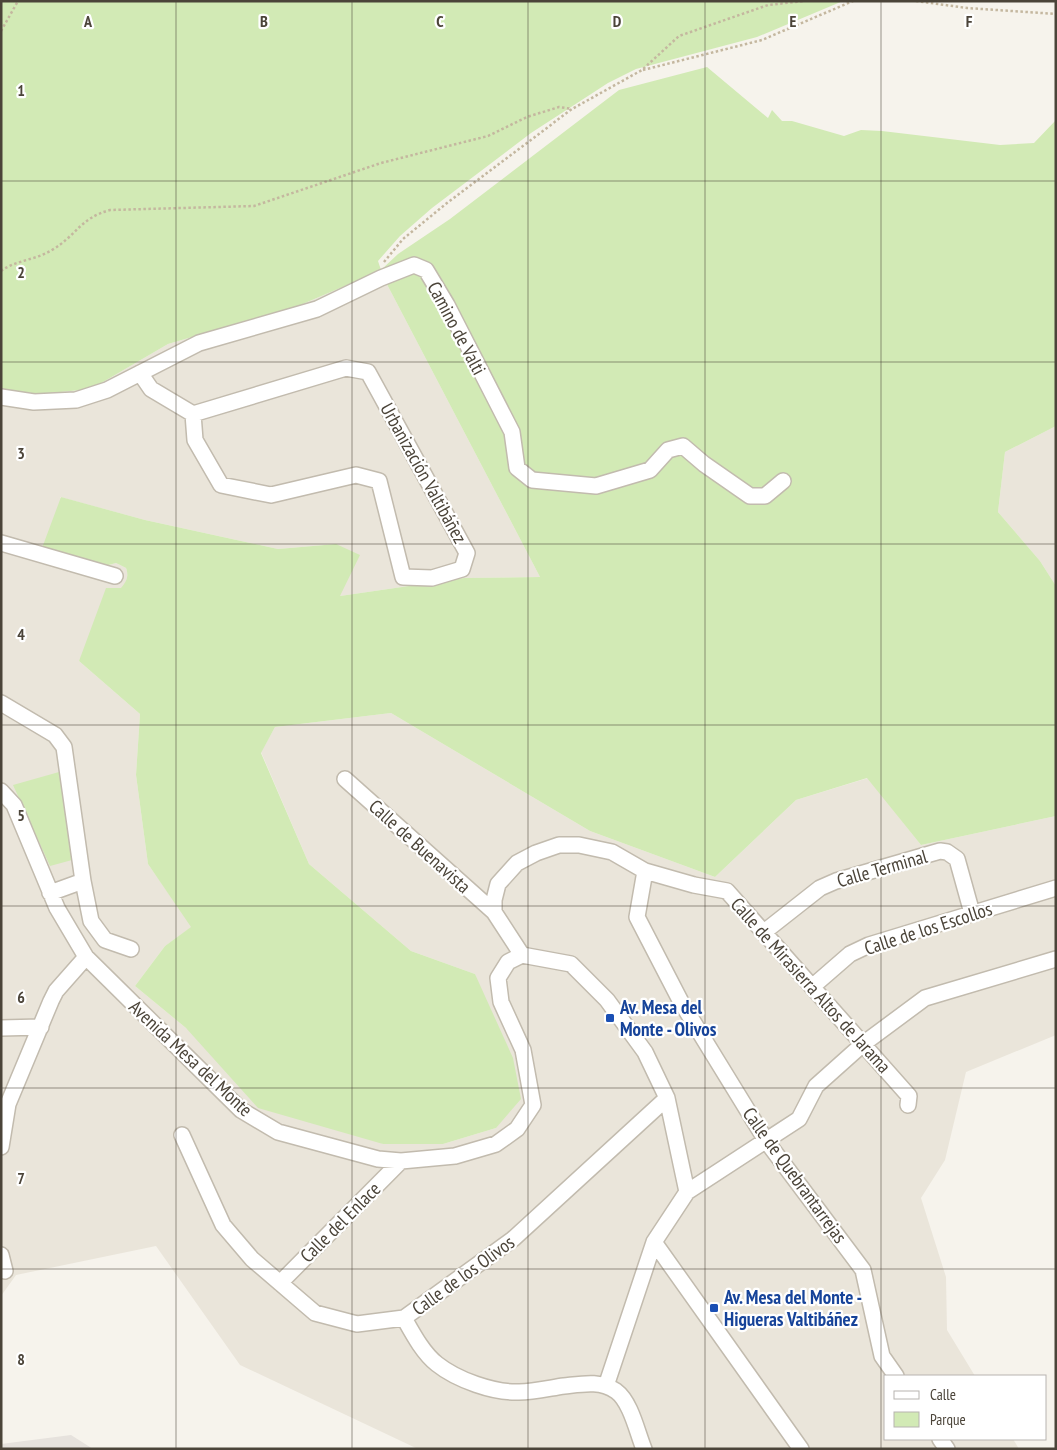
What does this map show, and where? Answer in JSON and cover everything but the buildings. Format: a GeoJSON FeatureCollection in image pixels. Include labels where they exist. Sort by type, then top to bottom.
{"type":"FeatureCollection","features":[{"type":"Feature","properties":{"kind":"street","name":"Camino de Valti"},"geometry":{"type":"LineString","coordinates":[[1,397],[34,402],[76,400],[108,390],[199,343],[316,309],[380,278],[414,265],[426,270],[512,432],[517,468],[532,480],[596,486],[650,470],[668,450],[683,446],[704,464],[750,496],[766,496],[783,482]]}},
{"type":"Feature","properties":{"kind":"street","name":"Urbanización Valtibáñez"},"geometry":{"type":"LineString","coordinates":[[346,368],[368,372],[467,553],[462,570],[432,578],[402,577],[379,481],[356,475],[272,495],[221,485],[195,440],[193,414],[346,368]]}},
{"type":"Feature","properties":{"kind":"street"},"geometry":{"type":"LineString","coordinates":[[140,373],[152,389],[193,414]]}},
{"type":"Feature","properties":{"kind":"street"},"geometry":{"type":"LineString","coordinates":[[1,543],[115,576]]}},
{"type":"Feature","properties":{"kind":"street"},"geometry":{"type":"LineString","coordinates":[[1,703],[61,740],[64,747],[83,881],[91,922],[105,940],[131,949]]}},
{"type":"Feature","properties":{"kind":"street","name":"Calle de Buenavista"},"geometry":{"type":"LineString","coordinates":[[345,779],[494,912]]}},
{"type":"Feature","properties":{"kind":"street","name":"Avenida Mesa del Monte"},"geometry":{"type":"LineString","coordinates":[[1,791],[14,805],[57,908],[86,956],[241,1110],[278,1132],[378,1158],[401,1161],[455,1156],[496,1144],[517,1129],[533,1105],[523,1050],[501,1002],[498,978],[508,962],[522,955]]}},
{"type":"Feature","properties":{"kind":"street","name":"Calle de Mirasierra Altos de Jarama"},"geometry":{"type":"LineString","coordinates":[[494,912],[494,900],[498,884],[517,863],[536,852],[559,845],[579,845],[612,852],[645,870],[694,886],[727,891],[908,1096],[908,1105]]}},
{"type":"Feature","properties":{"kind":"street","name":"Calle Terminal"},"geometry":{"type":"LineString","coordinates":[[764,932],[820,888],[836,881],[940,851],[947,852],[957,859],[972,913]]}},
{"type":"Feature","properties":{"kind":"street","name":"Calle de Quebrantarrejas"},"geometry":{"type":"LineString","coordinates":[[645,870],[637,917],[681,1002],[766,1142],[863,1270],[882,1356],[895,1375]]}},
{"type":"Feature","properties":{"kind":"street"},"geometry":{"type":"LineString","coordinates":[[50,893],[83,881]]}},
{"type":"Feature","properties":{"kind":"street","name":"Calle de los Escollos"},"geometry":{"type":"LineString","coordinates":[[812,987],[850,954],[869,945],[1056,888]]}},
{"type":"Feature","properties":{"kind":"street"},"geometry":{"type":"LineString","coordinates":[[494,912],[522,955],[571,964],[607,1000],[645,1052],[667,1098],[687,1192]]}},
{"type":"Feature","properties":{"kind":"street"},"geometry":{"type":"LineString","coordinates":[[1,1147],[8,1104],[56,991],[86,956]]}},
{"type":"Feature","properties":{"kind":"street"},"geometry":{"type":"LineString","coordinates":[[606,1386],[654,1242],[687,1192],[800,1119],[816,1086],[863,1044],[925,998],[1056,959]]}},
{"type":"Feature","properties":{"kind":"street"},"geometry":{"type":"LineString","coordinates":[[1,1028],[41,1027]]}},
{"type":"Feature","properties":{"kind":"street","name":"Calle de los Olivos"},"geometry":{"type":"LineString","coordinates":[[182,1135],[223,1225],[252,1259],[315,1313],[358,1324],[404,1318],[513,1239],[667,1098]]}},
{"type":"Feature","properties":{"kind":"street","name":"Calle del Enlace"},"geometry":{"type":"LineString","coordinates":[[280,1283],[401,1161]]}},
{"type":"Feature","properties":{"kind":"street"},"geometry":{"type":"LineString","coordinates":[[654,1242],[801,1449]]}},
{"type":"Feature","properties":{"kind":"street"},"geometry":{"type":"LineString","coordinates":[[1,1255],[5,1272]]}},
{"type":"Feature","properties":{"kind":"street"},"geometry":{"type":"LineString","coordinates":[[404,1318],[415,1337],[437,1364],[470,1382],[493,1390],[519,1392],[592,1383],[606,1386],[618,1392],[627,1405],[644,1449]]}},
{"type":"Feature","properties":{"kind":"path"},"geometry":{"type":"LineString","coordinates":[[1,31],[18,1]]}},
{"type":"Feature","properties":{"kind":"path"},"geometry":{"type":"LineString","coordinates":[[380,278],[384,262],[403,238],[572,109],[642,70],[679,36],[768,5],[804,1]]}},
{"type":"Feature","properties":{"kind":"path"},"geometry":{"type":"LineString","coordinates":[[642,70],[762,40],[852,1]]}},
{"type":"Feature","properties":{"kind":"path"},"geometry":{"type":"LineString","coordinates":[[916,1],[967,8],[1056,14]]}},
{"type":"Feature","properties":{"kind":"path"},"geometry":{"type":"LineString","coordinates":[[1,271],[9,266],[52,251],[94,214],[110,210],[254,206],[381,163],[488,136],[527,117],[559,107],[572,109]]}},
{"type":"Feature","properties":{"kind":"shaded area"},"geometry":{"type":"Polygon","coordinates":[[[380,271],[540,577],[464,578],[340,596],[336,544],[278,549],[145,520],[60,497],[105,566],[116,563],[126,568],[128,574],[126,582],[79,661],[140,714],[136,775],[148,864],[192,927],[165,946],[135,986],[186,1028],[383,1144],[443,1144],[496,1128],[475,974],[411,951],[309,864],[261,752],[275,727],[391,713],[590,831],[715,877],[796,800],[868,778],[921,845],[1056,816],[1056,1035],[966,1072],[945,1160],[921,1198],[946,1277],[947,1330],[974,1375],[884,1375],[884,1440],[1014,1440],[1019,1449],[418,1449],[240,1365],[156,1246],[16,1275],[1,1296],[1,389],[40,394],[91,389],[168,344],[298,306],[380,271]]]}},
{"type":"Feature","properties":{"kind":"shaded area"},"geometry":{"type":"Polygon","coordinates":[[[1056,426],[1056,586],[1040,561],[998,512],[1005,452],[1056,426]]]}},
{"type":"Feature","properties":{"kind":"shaded area"},"geometry":{"type":"Polygon","coordinates":[[[71,1435],[93,1449],[1,1449],[1,1444],[71,1435]]]}},
{"type":"Feature","properties":{"kind":"green space"},"geometry":{"type":"Polygon","coordinates":[[[1,1],[843,1],[757,37],[636,69],[608,83],[531,133],[432,208],[400,236],[378,261],[381,270],[398,254],[450,219],[619,90],[707,67],[768,118],[772,110],[782,121],[792,121],[844,136],[861,130],[1000,145],[1034,143],[1056,120],[1056,426],[1005,452],[998,512],[1040,561],[1056,586],[1056,816],[921,845],[867,778],[796,800],[715,877],[590,831],[391,713],[275,727],[261,753],[309,864],[411,951],[475,974],[513,1058],[521,1099],[496,1128],[443,1144],[383,1144],[258,1108],[186,1028],[135,986],[165,946],[191,927],[148,864],[136,775],[140,714],[79,661],[106,588],[121,588],[127,578],[127,571],[126,568],[116,563],[105,566],[42,548],[61,497],[145,520],[278,549],[336,544],[360,555],[340,596],[464,578],[540,577],[380,271],[298,306],[168,344],[91,389],[40,394],[1,389],[1,1]]]}},
{"type":"Feature","properties":{"kind":"green space"},"geometry":{"type":"Polygon","coordinates":[[[59,772],[72,860],[50,866],[13,785],[59,772]]]}},
{"type":"Feature","properties":{"kind":"place","name":"Av. Mesa del Monte - Olivos"},"geometry":{"type":"Point","coordinates":[610,1018]}},
{"type":"Feature","properties":{"kind":"place","name":"Av. Mesa del Monte - Higueras Valtibáñez"},"geometry":{"type":"Point","coordinates":[714,1308]}}]}
